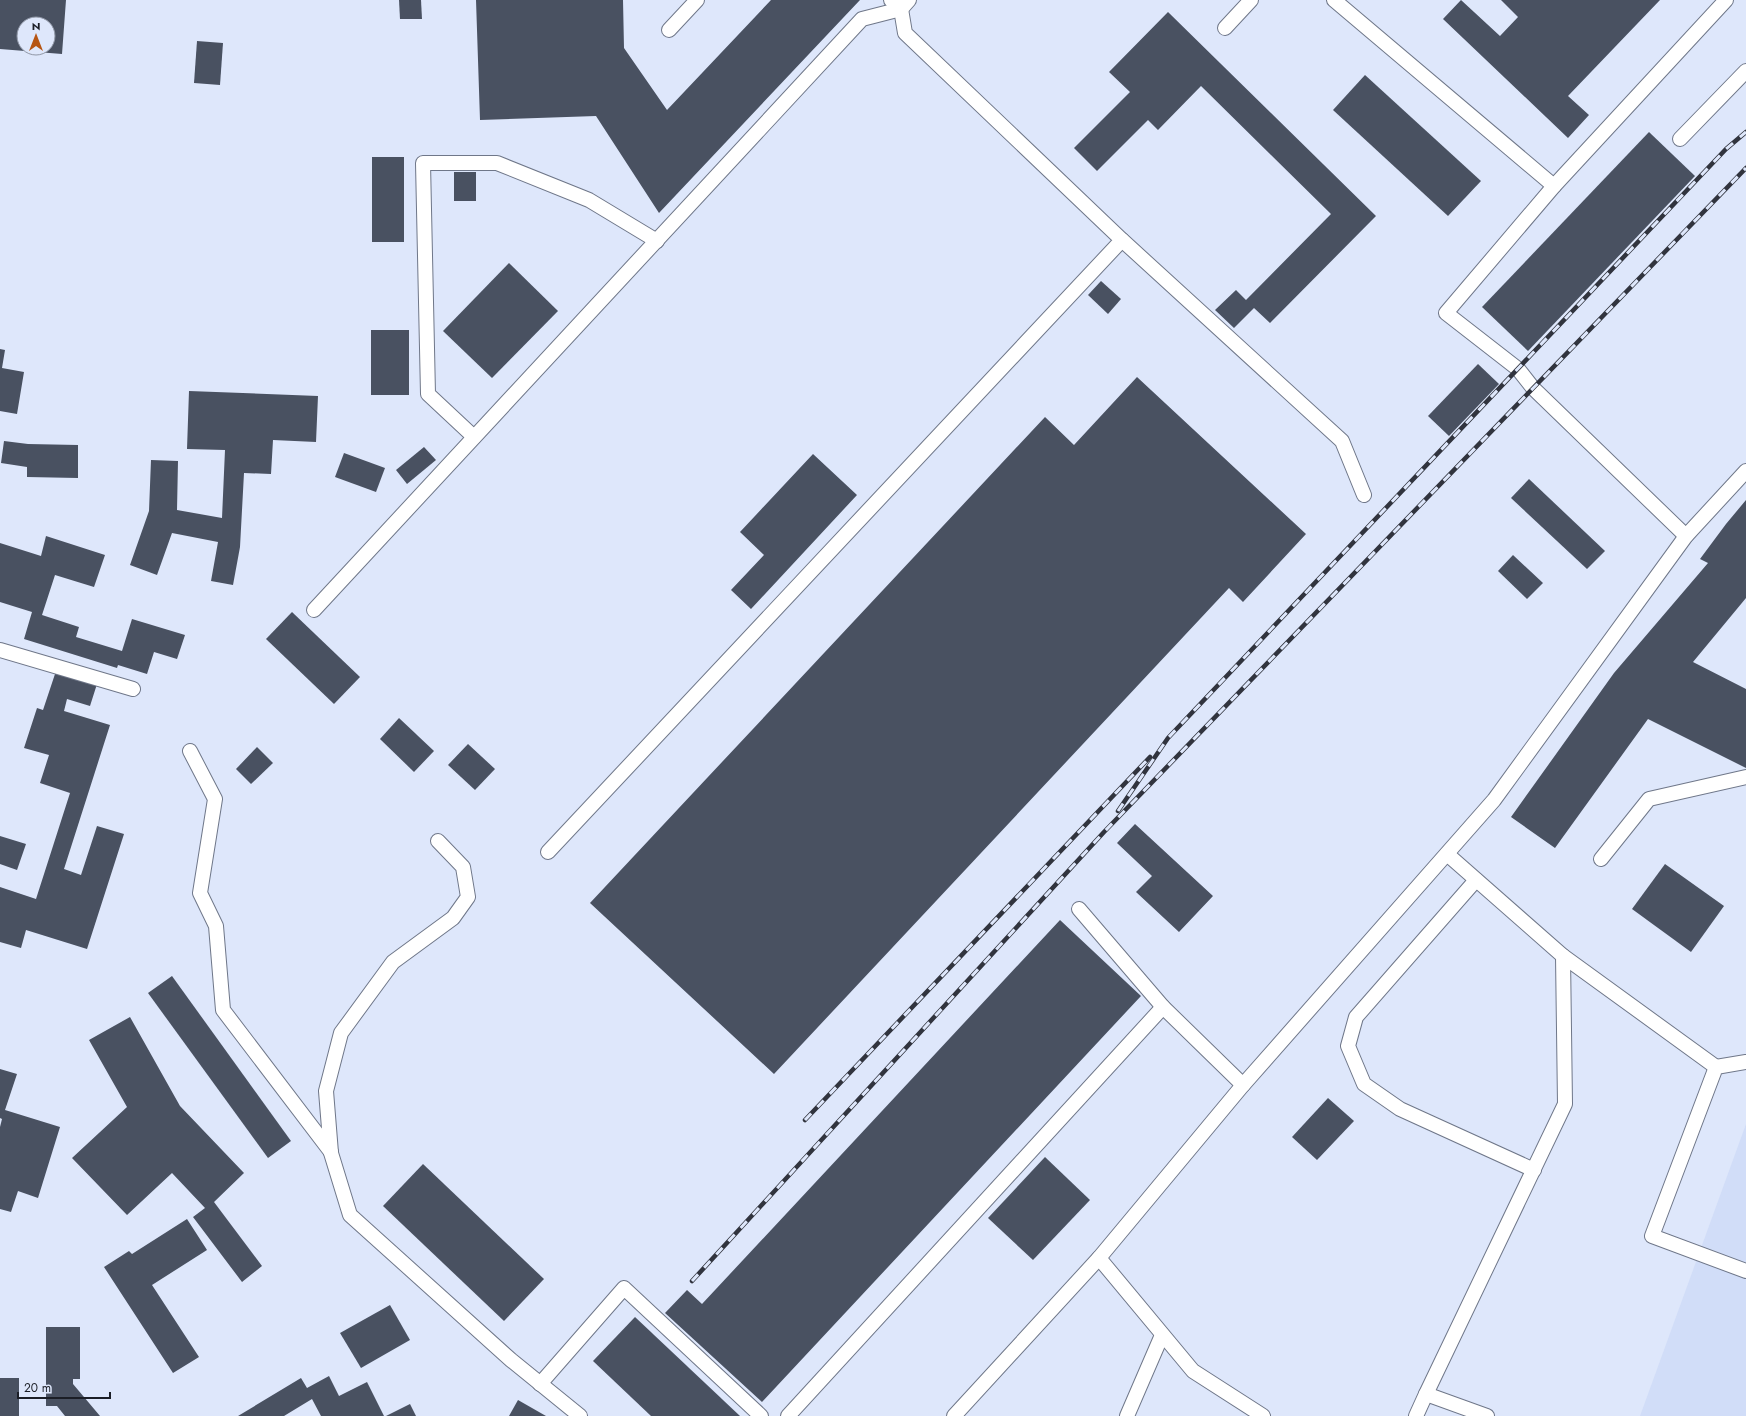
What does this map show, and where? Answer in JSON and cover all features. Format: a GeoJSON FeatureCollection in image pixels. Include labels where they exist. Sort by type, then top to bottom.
{"type":"FeatureCollection","features":[{"type":"Feature","properties":{"kind":"lane"},"geometry":{"type":"LineString","coordinates":[[669,30],[698,0]]}},
{"type":"Feature","properties":{"kind":"lane"},"geometry":{"type":"LineString","coordinates":[[1225,28],[1251,0]]}},
{"type":"Feature","properties":{"kind":"lane"},"geometry":{"type":"LineString","coordinates":[[1334,0],[1554,186]]}},
{"type":"Feature","properties":{"kind":"lane"},"geometry":{"type":"LineString","coordinates":[[1686,536],[1533,388],[1518,369],[1446,313],[1554,186],[1726,0]]}},
{"type":"Feature","properties":{"kind":"lane"},"geometry":{"type":"LineString","coordinates":[[314,610],[862,19],[900,3],[905,34],[1122,240],[1342,441],[1364,494]]}},
{"type":"Feature","properties":{"kind":"lane"},"geometry":{"type":"LineString","coordinates":[[1680,139],[1746,71]]}},
{"type":"Feature","properties":{"kind":"lane"},"geometry":{"type":"LineString","coordinates":[[474,438],[428,394],[424,163],[497,163],[589,200],[657,241]]}},
{"type":"Feature","properties":{"kind":"lane"},"geometry":{"type":"LineString","coordinates":[[548,852],[1122,240]]}},
{"type":"Feature","properties":{"kind":"lane"},"geometry":{"type":"LineString","coordinates":[[954,1416],[1098,1258],[1243,1084],[1494,800],[1686,536],[1746,471]]}},
{"type":"Feature","properties":{"kind":"lane"},"geometry":{"type":"LineString","coordinates":[[0,650],[133,689]]}},
{"type":"Feature","properties":{"kind":"lane"},"geometry":{"type":"LineString","coordinates":[[190,751],[215,799],[200,893],[216,926],[223,1010],[331,1153]]}},
{"type":"Feature","properties":{"kind":"lane"},"geometry":{"type":"LineString","coordinates":[[1601,859],[1648,799],[1746,777]]}},
{"type":"Feature","properties":{"kind":"lane"},"geometry":{"type":"LineString","coordinates":[[438,841],[463,867],[468,896],[452,918],[393,962],[341,1033],[326,1091],[331,1153],[350,1215],[505,1354],[580,1416]]}},
{"type":"Feature","properties":{"kind":"lane"},"geometry":{"type":"LineString","coordinates":[[1447,854],[1563,956],[1716,1067],[1746,1062]]}},
{"type":"Feature","properties":{"kind":"lane"},"geometry":{"type":"LineString","coordinates":[[1476,880],[1356,1017],[1348,1046],[1364,1084],[1400,1109],[1534,1170]]}},
{"type":"Feature","properties":{"kind":"lane"},"geometry":{"type":"LineString","coordinates":[[1079,909],[1163,1007],[1243,1084]]}},
{"type":"Feature","properties":{"kind":"lane"},"geometry":{"type":"LineString","coordinates":[[1416,1416],[1565,1104],[1563,956]]}},
{"type":"Feature","properties":{"kind":"lane"},"geometry":{"type":"LineString","coordinates":[[788,1416],[1163,1007]]}},
{"type":"Feature","properties":{"kind":"lane"},"geometry":{"type":"LineString","coordinates":[[1716,1067],[1652,1236],[1746,1271]]}},
{"type":"Feature","properties":{"kind":"lane"},"geometry":{"type":"LineString","coordinates":[[1098,1258],[1193,1371],[1263,1416]]}},
{"type":"Feature","properties":{"kind":"lane"},"geometry":{"type":"LineString","coordinates":[[540,1384],[624,1288],[761,1416]]}},
{"type":"Feature","properties":{"kind":"lane"},"geometry":{"type":"LineString","coordinates":[[1127,1416],[1162,1335]]}},
{"type":"Feature","properties":{"kind":"lane"},"geometry":{"type":"LineString","coordinates":[[1426,1394],[1487,1416]]}},
{"type":"Feature","properties":{"kind":"shaded area"},"geometry":{"type":"Polygon","coordinates":[[[1746,1124],[1746,1416],[1640,1416],[1746,1124]]]}},
{"type":"Feature","properties":{"kind":"building"},"geometry":{"type":"Polygon","coordinates":[[[0,0],[66,0],[62,54],[56,54],[56,16],[16,16],[16,50],[0,49],[0,0]]]}},
{"type":"Feature","properties":{"kind":"building"},"geometry":{"type":"Polygon","coordinates":[[[399,0],[421,0],[422,19],[400,19],[399,0]]]}},
{"type":"Feature","properties":{"kind":"building"},"geometry":{"type":"Polygon","coordinates":[[[476,0],[623,0],[624,48],[667,110],[771,0],[860,0],[659,213],[596,116],[480,120],[476,0]]]}},
{"type":"Feature","properties":{"kind":"building"},"geometry":{"type":"Polygon","coordinates":[[[1461,0],[1500,36],[1518,17],[1501,0],[1660,0],[1568,96],[1589,115],[1568,138],[1443,19],[1461,0]]]}},
{"type":"Feature","properties":{"kind":"building"},"geometry":{"type":"Polygon","coordinates":[[[1168,12],[1376,216],[1270,323],[1254,308],[1234,328],[1215,310],[1236,290],[1246,300],[1331,214],[1201,86],[1158,130],[1148,120],[1097,171],[1074,148],[1130,92],[1109,72],[1168,12]]]}},
{"type":"Feature","properties":{"kind":"building"},"geometry":{"type":"Polygon","coordinates":[[[197,41],[223,43],[220,85],[194,83],[197,41]]]}},
{"type":"Feature","properties":{"kind":"building"},"geometry":{"type":"Polygon","coordinates":[[[1365,75],[1481,181],[1448,216],[1333,110],[1365,75]]]}},
{"type":"Feature","properties":{"kind":"building"},"geometry":{"type":"Polygon","coordinates":[[[1649,132],[1695,176],[1528,351],[1482,307],[1649,132]]]}},
{"type":"Feature","properties":{"kind":"building"},"geometry":{"type":"Polygon","coordinates":[[[372,157],[404,157],[404,242],[372,242],[372,157]]]}},
{"type":"Feature","properties":{"kind":"building"},"geometry":{"type":"Polygon","coordinates":[[[454,172],[476,172],[476,201],[454,201],[454,172]]]}},
{"type":"Feature","properties":{"kind":"building"},"geometry":{"type":"Polygon","coordinates":[[[509,263],[558,311],[492,378],[443,331],[509,263]]]}},
{"type":"Feature","properties":{"kind":"building"},"geometry":{"type":"Polygon","coordinates":[[[1101,281],[1121,299],[1108,314],[1088,295],[1101,281]]]}},
{"type":"Feature","properties":{"kind":"building"},"geometry":{"type":"Polygon","coordinates":[[[371,330],[409,330],[409,395],[371,395],[371,330]]]}},
{"type":"Feature","properties":{"kind":"building"},"geometry":{"type":"Polygon","coordinates":[[[0,349],[5,350],[2,368],[24,372],[17,414],[0,411],[0,349]]]}},
{"type":"Feature","properties":{"kind":"building"},"geometry":{"type":"Polygon","coordinates":[[[1478,364],[1499,384],[1449,436],[1428,416],[1478,364]]]}},
{"type":"Feature","properties":{"kind":"building"},"geometry":{"type":"Polygon","coordinates":[[[1137,377],[1306,534],[1243,602],[1229,588],[774,1074],[590,903],[1045,417],[1074,445],[1137,377]]]}},
{"type":"Feature","properties":{"kind":"building"},"geometry":{"type":"Polygon","coordinates":[[[189,391],[318,396],[316,442],[273,440],[271,474],[244,473],[240,547],[233,585],[211,581],[218,542],[172,533],[157,575],[130,565],[149,511],[151,460],[178,461],[177,510],[222,518],[225,450],[187,449],[189,391]]]}},
{"type":"Feature","properties":{"kind":"building"},"geometry":{"type":"Polygon","coordinates":[[[4,441],[28,444],[78,445],[78,478],[27,477],[27,467],[1,463],[4,441]]]}},
{"type":"Feature","properties":{"kind":"building"},"geometry":{"type":"Polygon","coordinates":[[[424,447],[436,460],[407,484],[396,470],[424,447]]]}},
{"type":"Feature","properties":{"kind":"building"},"geometry":{"type":"Polygon","coordinates":[[[344,453],[385,468],[376,492],[335,477],[344,453]]]}},
{"type":"Feature","properties":{"kind":"building"},"geometry":{"type":"Polygon","coordinates":[[[813,454],[857,495],[751,609],[731,590],[764,555],[740,532],[813,454]]]}},
{"type":"Feature","properties":{"kind":"building"},"geometry":{"type":"Polygon","coordinates":[[[1529,479],[1605,551],[1587,569],[1511,498],[1529,479]]]}},
{"type":"Feature","properties":{"kind":"building"},"geometry":{"type":"Polygon","coordinates":[[[1746,500],[1746,598],[1693,662],[1746,689],[1746,768],[1648,719],[1555,848],[1511,817],[1614,673],[1708,563],[1700,559],[1746,500]]]}},
{"type":"Feature","properties":{"kind":"building"},"geometry":{"type":"Polygon","coordinates":[[[46,536],[105,555],[94,587],[55,575],[42,615],[79,627],[76,637],[122,651],[132,619],[185,635],[177,659],[154,652],[147,674],[118,665],[117,668],[24,639],[32,612],[0,602],[0,543],[41,556],[46,536]]]}},
{"type":"Feature","properties":{"kind":"building"},"geometry":{"type":"Polygon","coordinates":[[[1513,555],[1543,583],[1527,599],[1498,571],[1513,555]]]}},
{"type":"Feature","properties":{"kind":"building"},"geometry":{"type":"Polygon","coordinates":[[[292,612],[360,677],[334,704],[266,639],[292,612]]]}},
{"type":"Feature","properties":{"kind":"building"},"geometry":{"type":"Polygon","coordinates":[[[56,671],[97,684],[90,706],[67,699],[64,711],[110,725],[64,869],[81,875],[97,826],[124,834],[87,949],[26,930],[21,948],[0,942],[0,887],[36,899],[70,793],[40,783],[49,755],[24,748],[37,708],[43,710],[56,671]]]}},
{"type":"Feature","properties":{"kind":"building"},"geometry":{"type":"Polygon","coordinates":[[[399,718],[434,751],[414,772],[380,739],[399,718]]]}},
{"type":"Feature","properties":{"kind":"building"},"geometry":{"type":"Polygon","coordinates":[[[468,744],[495,769],[475,790],[448,765],[468,744]]]}},
{"type":"Feature","properties":{"kind":"building"},"geometry":{"type":"Polygon","coordinates":[[[257,747],[273,763],[251,784],[236,769],[257,747]]]}},
{"type":"Feature","properties":{"kind":"building"},"geometry":{"type":"Polygon","coordinates":[[[1135,824],[1213,896],[1179,932],[1136,892],[1152,876],[1117,843],[1135,824]]]}},
{"type":"Feature","properties":{"kind":"building"},"geometry":{"type":"Polygon","coordinates":[[[0,836],[26,844],[17,870],[0,864],[0,836]]]}},
{"type":"Feature","properties":{"kind":"building"},"geometry":{"type":"Polygon","coordinates":[[[1665,864],[1724,906],[1691,952],[1632,909],[1665,864]]]}},
{"type":"Feature","properties":{"kind":"building"},"geometry":{"type":"Polygon","coordinates":[[[1060,920],[1141,996],[762,1402],[665,1313],[687,1290],[702,1304],[1060,920]]]}},
{"type":"Feature","properties":{"kind":"building"},"geometry":{"type":"Polygon","coordinates":[[[172,976],[291,1141],[268,1158],[148,993],[172,976]]]}},
{"type":"Feature","properties":{"kind":"building"},"geometry":{"type":"Polygon","coordinates":[[[130,1017],[180,1106],[244,1173],[214,1202],[262,1266],[242,1282],[193,1217],[205,1208],[172,1173],[127,1215],[72,1158],[127,1107],[89,1040],[130,1017]]]}},
{"type":"Feature","properties":{"kind":"building"},"geometry":{"type":"Polygon","coordinates":[[[0,1069],[17,1074],[5,1110],[60,1127],[38,1198],[18,1191],[11,1212],[0,1209],[0,1127],[2,1119],[0,1118],[0,1069]]]}},
{"type":"Feature","properties":{"kind":"building"},"geometry":{"type":"Polygon","coordinates":[[[1328,1098],[1354,1121],[1317,1160],[1292,1137],[1328,1098]]]}},
{"type":"Feature","properties":{"kind":"building"},"geometry":{"type":"Polygon","coordinates":[[[1045,1157],[1090,1200],[1033,1260],[988,1218],[1045,1157]]]}},
{"type":"Feature","properties":{"kind":"building"},"geometry":{"type":"Polygon","coordinates":[[[423,1164],[544,1279],[504,1321],[383,1206],[423,1164]]]}},
{"type":"Feature","properties":{"kind":"building"},"geometry":{"type":"Polygon","coordinates":[[[187,1219],[207,1250],[152,1285],[199,1357],[173,1373],[104,1267],[129,1251],[132,1254],[187,1219]]]}},
{"type":"Feature","properties":{"kind":"building"},"geometry":{"type":"Polygon","coordinates":[[[390,1305],[410,1340],[361,1368],[340,1333],[390,1305]]]}},
{"type":"Feature","properties":{"kind":"building"},"geometry":{"type":"Polygon","coordinates":[[[635,1317],[740,1416],[651,1416],[593,1361],[635,1317]]]}},
{"type":"Feature","properties":{"kind":"building"},"geometry":{"type":"Polygon","coordinates":[[[46,1327],[80,1327],[80,1379],[73,1379],[73,1384],[100,1416],[65,1416],[57,1406],[46,1406],[46,1327]]]}},
{"type":"Feature","properties":{"kind":"building"},"geometry":{"type":"Polygon","coordinates":[[[329,1376],[339,1396],[367,1382],[384,1416],[321,1416],[312,1399],[284,1416],[238,1416],[301,1378],[307,1388],[329,1376]]]}},
{"type":"Feature","properties":{"kind":"building"},"geometry":{"type":"Polygon","coordinates":[[[0,1378],[19,1378],[19,1416],[0,1416],[0,1378]]]}},
{"type":"Feature","properties":{"kind":"building"},"geometry":{"type":"Polygon","coordinates":[[[518,1400],[546,1416],[509,1416],[518,1400]]]}},
{"type":"Feature","properties":{"kind":"building"},"geometry":{"type":"Polygon","coordinates":[[[410,1404],[416,1416],[386,1416],[410,1404]]]}},
{"type":"Feature","properties":{"kind":"railway"},"geometry":{"type":"LineString","coordinates":[[1118,811],[1168,738],[1726,149],[1746,132]]}},
{"type":"Feature","properties":{"kind":"railway"},"geometry":{"type":"LineString","coordinates":[[692,1281],[1104,832],[1746,168]]}},
{"type":"Feature","properties":{"kind":"railway"},"geometry":{"type":"LineString","coordinates":[[805,1120],[1150,757]]}}]}
